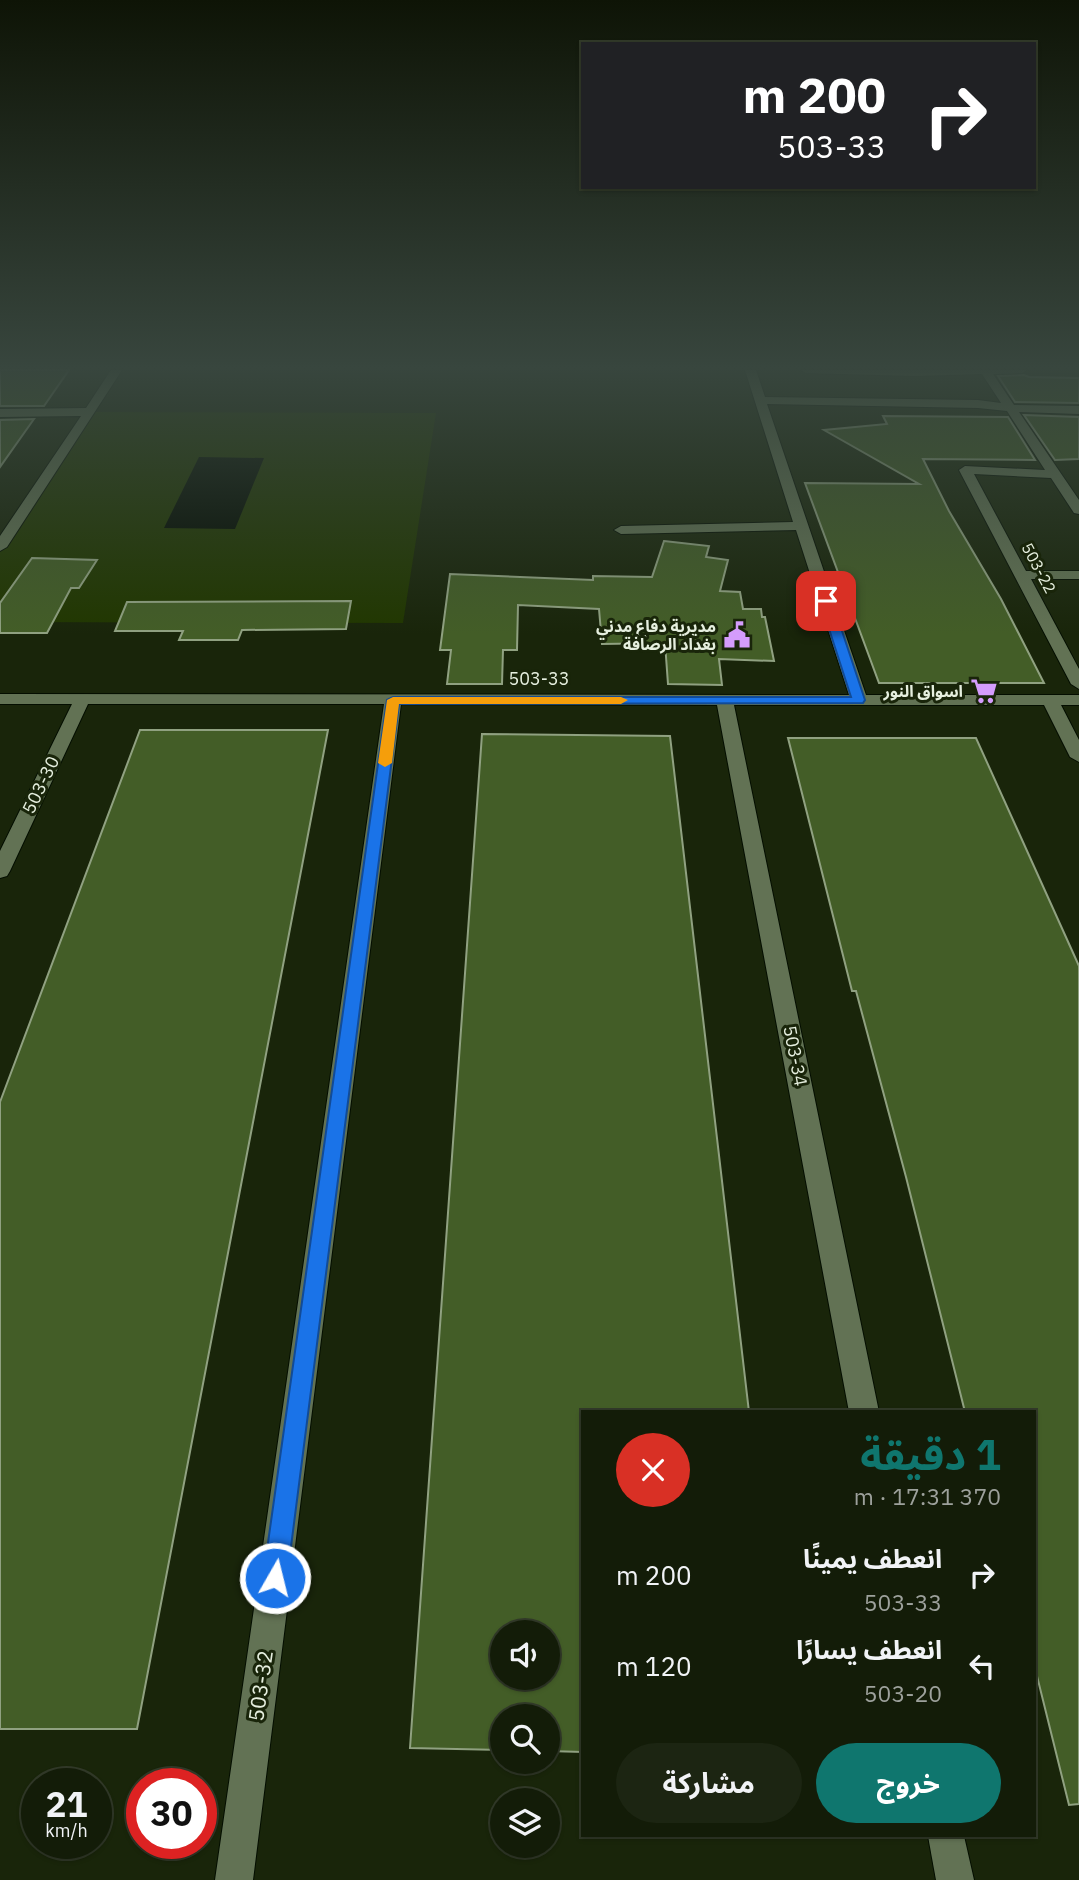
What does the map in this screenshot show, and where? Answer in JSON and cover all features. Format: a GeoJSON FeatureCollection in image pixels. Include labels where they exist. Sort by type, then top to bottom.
{"type":"FeatureCollection","features":[{"type":"Feature","properties":{"kind":"street"},"geometry":{"type":"LineString","coordinates":[[0,547],[60,458]]}},
{"type":"Feature","properties":{"kind":"street"},"geometry":{"type":"LineString","coordinates":[[779,458],[859,700]]}},
{"type":"Feature","properties":{"kind":"street"},"geometry":{"type":"LineString","coordinates":[[1044,458],[1079,510]]}},
{"type":"Feature","properties":{"kind":"street","name":"503-22"},"geometry":{"type":"LineString","coordinates":[[1055,474],[965,470],[1079,684]]}},
{"type":"Feature","properties":{"kind":"street"},"geometry":{"type":"LineString","coordinates":[[621,530],[801,526]]}},
{"type":"Feature","properties":{"kind":"street"},"geometry":{"type":"LineString","coordinates":[[1023,575],[1079,575]]}},
{"type":"Feature","properties":{"kind":"street","name":"503-33"},"geometry":{"type":"LineString","coordinates":[[0,699],[1079,700]]}},
{"type":"Feature","properties":{"kind":"street","name":"503-30"},"geometry":{"type":"LineString","coordinates":[[0,870],[82,700]]}},
{"type":"Feature","properties":{"kind":"street","name":"503-32"},"geometry":{"type":"LineString","coordinates":[[234,1880],[393,700]]}},
{"type":"Feature","properties":{"kind":"street","name":"503-34"},"geometry":{"type":"LineString","coordinates":[[726,700],[864,1410]]}},
{"type":"Feature","properties":{"kind":"street"},"geometry":{"type":"LineString","coordinates":[[1050,700],[1079,757]]}},
{"type":"Feature","properties":{"kind":"street"},"geometry":{"type":"LineString","coordinates":[[946,1837],[955,1880]]}},
{"type":"Feature","properties":{"kind":"green space"},"geometry":{"type":"Polygon","coordinates":[[[60,458],[429,458],[403,623],[0,622],[0,547],[60,458]]]}},
{"type":"Feature","properties":{"kind":"shaded area"},"geometry":{"type":"Polygon","coordinates":[[[199,458],[264,458],[235,529],[164,528],[199,458]]]}},
{"type":"Feature","properties":{"kind":"building"},"geometry":{"type":"Polygon","coordinates":[[[873,458],[1034,458],[1035,460],[923,459],[1044,683],[879,683],[805,483],[919,484],[873,458]]]}},
{"type":"Feature","properties":{"kind":"building"},"geometry":{"type":"Polygon","coordinates":[[[1053,458],[1079,458],[1079,459],[1055,460],[1053,458]]]}},
{"type":"Feature","properties":{"kind":"building"},"geometry":{"type":"Polygon","coordinates":[[[664,541],[709,546],[706,557],[728,560],[720,591],[740,592],[743,609],[761,609],[774,661],[719,659],[722,685],[668,684],[665,643],[602,644],[599,609],[518,605],[517,650],[503,650],[502,684],[447,684],[451,650],[440,650],[450,574],[593,580],[593,576],[652,577],[664,541]]]}},
{"type":"Feature","properties":{"kind":"building"},"geometry":{"type":"Polygon","coordinates":[[[32,558],[97,560],[79,588],[71,588],[47,633],[0,633],[0,603],[32,558]]]}},
{"type":"Feature","properties":{"kind":"building"},"geometry":{"type":"Polygon","coordinates":[[[351,601],[346,629],[242,630],[238,640],[179,640],[183,631],[115,631],[127,602],[351,601]]]}},
{"type":"Feature","properties":{"kind":"building"},"geometry":{"type":"Polygon","coordinates":[[[140,730],[328,730],[137,1729],[0,1729],[0,1102],[140,730]]]}},
{"type":"Feature","properties":{"kind":"building"},"geometry":{"type":"Polygon","coordinates":[[[482,734],[670,736],[749,1410],[581,1410],[581,1752],[560,1751],[560,1704],[490,1704],[490,1750],[410,1748],[482,734]]]}},
{"type":"Feature","properties":{"kind":"building"},"geometry":{"type":"Polygon","coordinates":[[[788,738],[976,738],[1079,966],[1079,1804],[1069,1805],[1036,1672],[1036,1410],[964,1410],[906,1177],[856,991],[852,991],[788,738]]]}},
{"type":"Feature","properties":{"kind":"slow traffic"},"geometry":{"type":"LineString","coordinates":[[385,763],[393,700],[621,700]]}},
{"type":"Feature","properties":{"kind":"place","name":"مديرية دفاع مدني بغداد الرصافة"},"geometry":{"type":"Point","coordinates":[737,635]}},
{"type":"Feature","properties":{"kind":"place","name":"اسواق النور"},"geometry":{"type":"Point","coordinates":[984,691]}},
{"type":"Feature","properties":{"kind":"route"},"geometry":{"type":"LineString","coordinates":[[275,1578],[393,700],[859,700],[826,601]]}}]}
